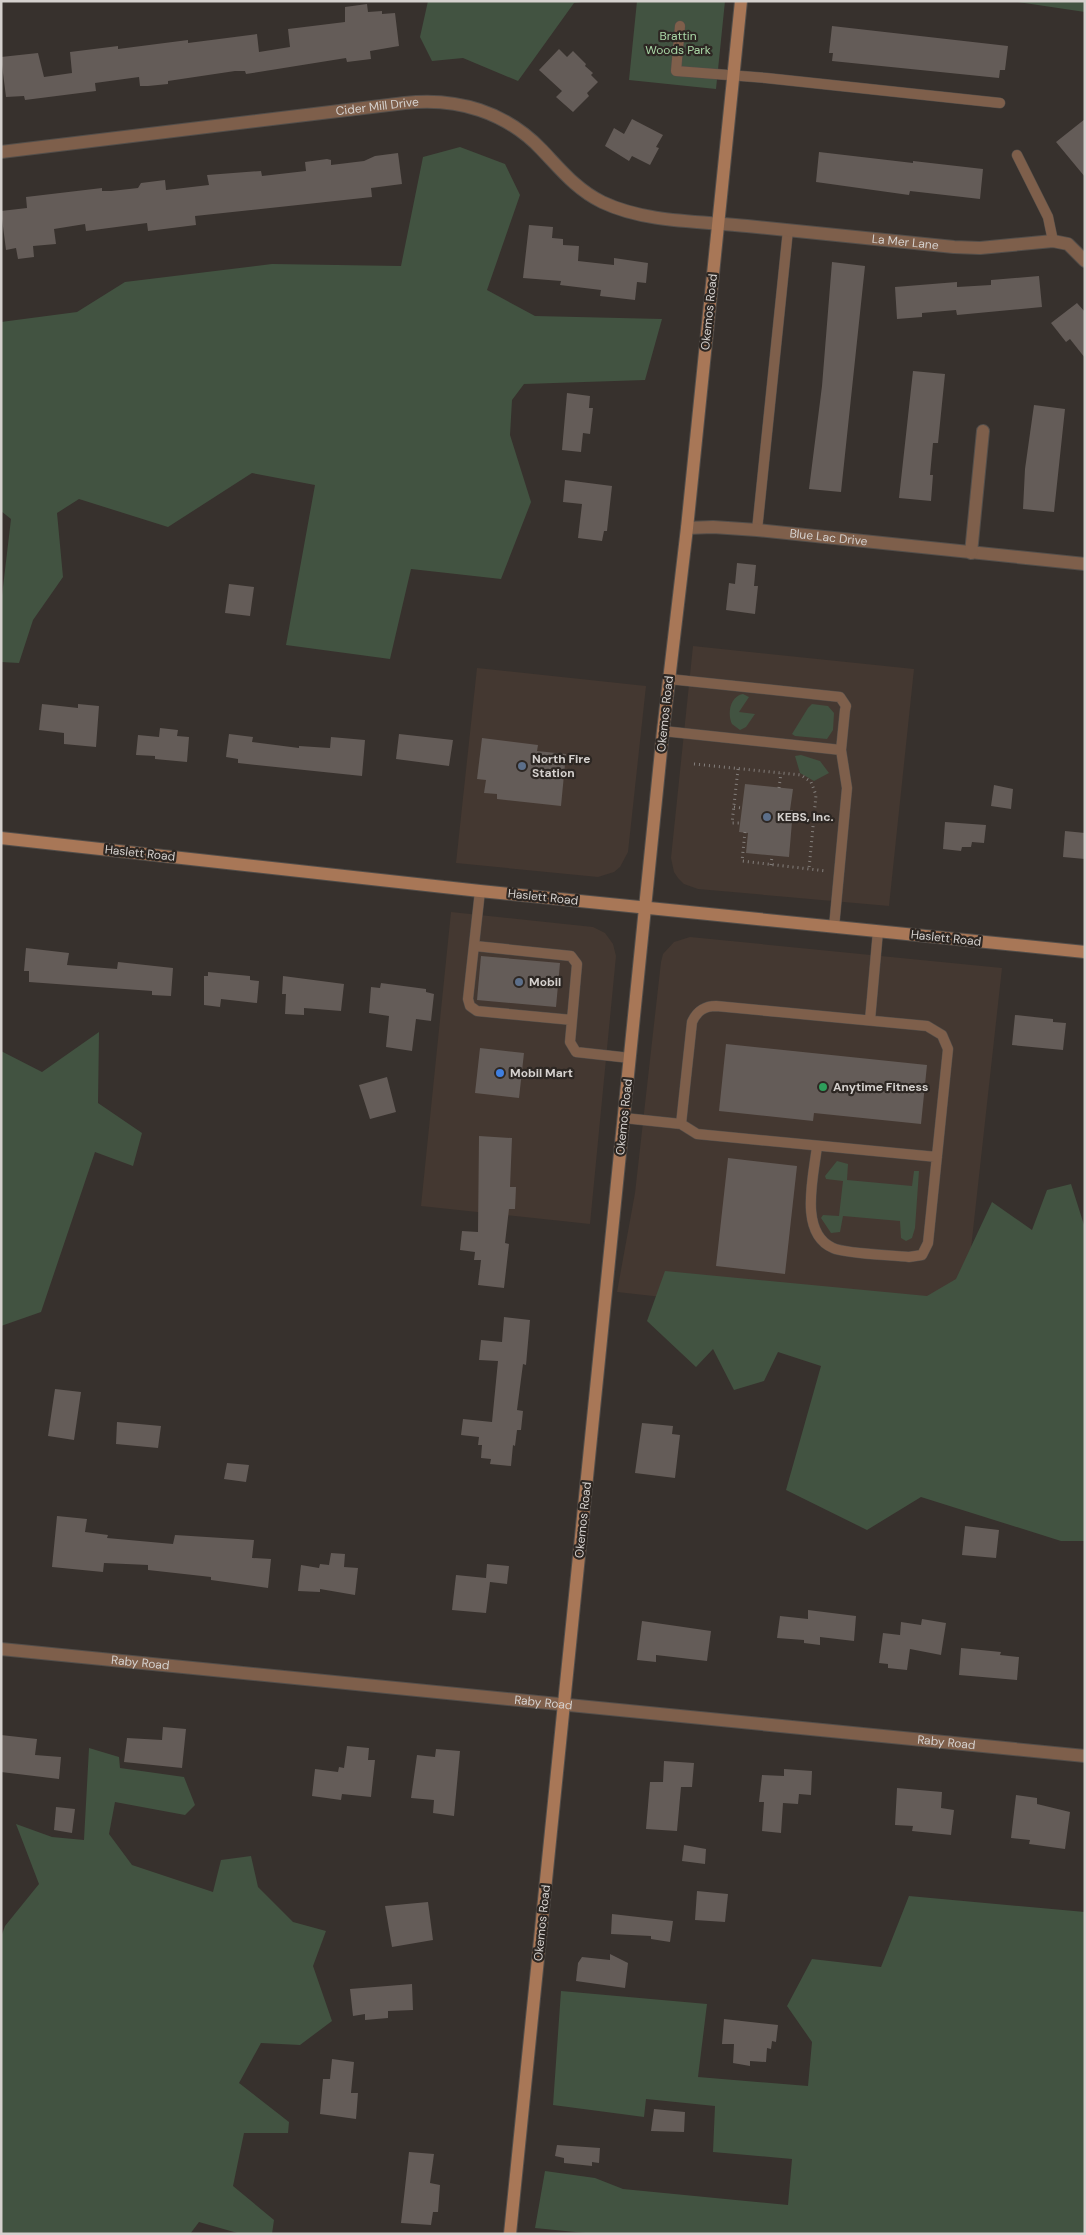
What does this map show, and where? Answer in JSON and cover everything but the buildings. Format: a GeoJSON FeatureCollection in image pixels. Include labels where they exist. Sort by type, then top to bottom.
{"type":"FeatureCollection","features":[{"type":"Feature","properties":{"kind":"street","name":"Okemos Road"},"geometry":{"type":"LineString","coordinates":[[510,2234],[663,731],[687,528],[741,1]]}},
{"type":"Feature","properties":{"kind":"street","name":"Cider Mill Drive"},"geometry":{"type":"LineString","coordinates":[[1,152],[405,103],[446,102],[482,110],[510,124],[535,143],[574,184],[607,204],[643,214],[718,223]]}},
{"type":"Feature","properties":{"kind":"street","name":"La Mer Lane"},"geometry":{"type":"LineString","coordinates":[[718,223],[954,247],[980,248],[1053,241],[1068,244],[1085,261]]}},
{"type":"Feature","properties":{"kind":"street"},"geometry":{"type":"LineString","coordinates":[[972,553],[983,431]]}},
{"type":"Feature","properties":{"kind":"street","name":"Blue Lac Drive"},"geometry":{"type":"LineString","coordinates":[[687,528],[713,527],[757,530],[1085,564]]}},
{"type":"Feature","properties":{"kind":"street","name":"Haslett Road"},"geometry":{"type":"LineString","coordinates":[[1,838],[480,891],[1085,952]]}},
{"type":"Feature","properties":{"kind":"street","name":"Raby Road"},"geometry":{"type":"LineString","coordinates":[[1,1649],[1085,1756]]}},
{"type":"Feature","properties":{"kind":"lane"},"geometry":{"type":"LineString","coordinates":[[680,26],[676,71],[733,74],[1000,103]]}},
{"type":"Feature","properties":{"kind":"lane"},"geometry":{"type":"LineString","coordinates":[[1017,156],[1048,217],[1053,241]]}},
{"type":"Feature","properties":{"kind":"lane"},"geometry":{"type":"LineString","coordinates":[[757,530],[788,230]]}},
{"type":"Feature","properties":{"kind":"lane"},"geometry":{"type":"LineString","coordinates":[[669,679],[840,697],[846,706],[841,750],[847,788],[834,927]]}},
{"type":"Feature","properties":{"kind":"lane"},"geometry":{"type":"LineString","coordinates":[[663,731],[841,750]]}},
{"type":"Feature","properties":{"kind":"lane"},"geometry":{"type":"LineString","coordinates":[[480,891],[468,999],[470,1006],[477,1010],[505,1014],[572,1020]]}},
{"type":"Feature","properties":{"kind":"lane"},"geometry":{"type":"LineString","coordinates":[[870,1020],[878,931]]}},
{"type":"Feature","properties":{"kind":"lane"},"geometry":{"type":"LineString","coordinates":[[475,946],[511,954],[544,957],[566,955],[575,959],[577,968],[570,1042],[576,1052],[630,1058]]}},
{"type":"Feature","properties":{"kind":"lane"},"geometry":{"type":"LineString","coordinates":[[505,1014],[506,1002]]}},
{"type":"Feature","properties":{"kind":"lane"},"geometry":{"type":"LineString","coordinates":[[538,1017],[539,1006]]}},
{"type":"Feature","properties":{"kind":"lane"},"geometry":{"type":"LineString","coordinates":[[681,1124],[692,1022],[704,1007],[716,1006],[870,1020],[926,1026],[938,1031],[946,1041],[948,1049],[928,1243],[922,1254],[910,1257],[835,1249],[822,1240],[813,1227],[810,1210],[817,1146]]}},
{"type":"Feature","properties":{"kind":"lane"},"geometry":{"type":"LineString","coordinates":[[624,1118],[681,1124],[697,1134],[937,1157]]}},
{"type":"Feature","properties":{"kind":"path"},"geometry":{"type":"LineString","coordinates":[[694,764],[801,775],[811,782],[815,788],[809,869],[742,861],[745,832]]}},
{"type":"Feature","properties":{"kind":"path"},"geometry":{"type":"LineString","coordinates":[[738,769],[732,823],[740,824]]}},
{"type":"Feature","properties":{"kind":"path"},"geometry":{"type":"LineString","coordinates":[[779,788],[781,773]]}},
{"type":"Feature","properties":{"kind":"path"},"geometry":{"type":"LineString","coordinates":[[734,807],[742,808]]}},
{"type":"Feature","properties":{"kind":"path"},"geometry":{"type":"LineString","coordinates":[[771,865],[772,856]]}},
{"type":"Feature","properties":{"kind":"shaded area"},"geometry":{"type":"Polygon","coordinates":[[[693,646],[914,669],[889,906],[698,889],[684,884],[678,878],[674,872],[671,858],[693,646]]]}},
{"type":"Feature","properties":{"kind":"shaded area"},"geometry":{"type":"Polygon","coordinates":[[[477,668],[646,686],[628,852],[620,867],[614,872],[598,877],[456,863],[477,668]]]}},
{"type":"Feature","properties":{"kind":"shaded area"},"geometry":{"type":"Polygon","coordinates":[[[451,912],[593,927],[605,933],[613,944],[616,956],[590,1224],[421,1206],[451,912]]]}},
{"type":"Feature","properties":{"kind":"shaded area"},"geometry":{"type":"Polygon","coordinates":[[[690,937],[1002,968],[962,1330],[617,1292],[635,1193],[661,962],[663,954],[674,942],[690,937]]]}},
{"type":"Feature","properties":{"kind":"green space"},"geometry":{"type":"Polygon","coordinates":[[[428,1],[589,1],[574,3],[518,81],[463,58],[432,61],[420,37],[428,1]]]}},
{"type":"Feature","properties":{"kind":"green space","name":"Brattin Woods Park"},"geometry":{"type":"Polygon","coordinates":[[[637,1],[725,1],[716,89],[629,80],[637,1]]]}},
{"type":"Feature","properties":{"kind":"green space"},"geometry":{"type":"Polygon","coordinates":[[[1011,1],[1085,1],[1085,12],[1011,1]]]}},
{"type":"Feature","properties":{"kind":"green space"},"geometry":{"type":"Polygon","coordinates":[[[460,147],[505,164],[520,195],[487,290],[535,316],[662,319],[645,380],[524,384],[512,400],[510,435],[531,502],[501,579],[411,569],[390,659],[286,645],[315,485],[252,473],[168,527],[79,499],[57,513],[63,577],[33,620],[19,663],[1,662],[1,604],[11,519],[1,511],[1,322],[77,312],[125,282],[272,264],[401,266],[423,157],[460,147]]]}},
{"type":"Feature","properties":{"kind":"green space"},"geometry":{"type":"Polygon","coordinates":[[[743,694],[749,697],[739,712],[755,714],[746,727],[740,730],[732,724],[730,711],[735,698],[743,694]]]}},
{"type":"Feature","properties":{"kind":"green space"},"geometry":{"type":"Polygon","coordinates":[[[812,704],[828,706],[834,713],[833,730],[827,739],[795,736],[792,734],[812,704]]]}},
{"type":"Feature","properties":{"kind":"green space"},"geometry":{"type":"Polygon","coordinates":[[[801,755],[820,761],[829,773],[814,781],[800,773],[795,756],[801,755]]]}},
{"type":"Feature","properties":{"kind":"green space"},"geometry":{"type":"Polygon","coordinates":[[[99,1032],[98,1103],[142,1133],[133,1166],[95,1152],[41,1312],[1,1326],[1,1051],[42,1072],[99,1032]]]}},
{"type":"Feature","properties":{"kind":"green space"},"geometry":{"type":"Polygon","coordinates":[[[837,1161],[848,1164],[847,1180],[912,1186],[914,1171],[919,1171],[915,1228],[912,1238],[906,1241],[901,1238],[900,1221],[843,1216],[840,1232],[831,1233],[821,1218],[823,1215],[839,1216],[843,1181],[826,1179],[825,1176],[837,1161]]]}},
{"type":"Feature","properties":{"kind":"green space"},"geometry":{"type":"Polygon","coordinates":[[[1071,1184],[1085,1228],[1085,1541],[1061,1541],[921,1497],[867,1530],[786,1490],[821,1366],[778,1352],[764,1381],[734,1390],[713,1349],[696,1367],[647,1321],[665,1271],[927,1296],[956,1279],[992,1202],[1032,1230],[1047,1190],[1071,1184]]]}},
{"type":"Feature","properties":{"kind":"green space"},"geometry":{"type":"Polygon","coordinates":[[[89,1748],[119,1757],[120,1768],[184,1777],[195,1805],[185,1815],[115,1802],[109,1834],[132,1865],[213,1892],[221,1860],[251,1856],[258,1887],[293,1922],[326,1931],[313,1966],[332,2021],[300,2045],[261,2043],[239,2083],[289,2122],[288,2133],[244,2133],[233,2186],[274,2220],[272,2234],[241,2234],[199,2222],[190,2234],[1,2234],[1,1937],[5,1926],[39,1884],[16,1824],[52,1837],[84,1840],[89,1748]]]}},
{"type":"Feature","properties":{"kind":"green space"},"geometry":{"type":"Polygon","coordinates":[[[909,1896],[1085,1912],[1085,2234],[595,2234],[535,2228],[545,2171],[595,2178],[623,2189],[788,2205],[792,2159],[713,2152],[715,2106],[646,2099],[644,2117],[553,2105],[561,1991],[707,2004],[698,2077],[808,2086],[812,2042],[787,2006],[812,1959],[881,1967],[909,1896]]]}},
{"type":"Feature","properties":{"kind":"place","name":"North Fire Station"},"geometry":{"type":"Point","coordinates":[522,766]}},
{"type":"Feature","properties":{"kind":"place","name":"KEBS, Inc."},"geometry":{"type":"Point","coordinates":[767,817]}},
{"type":"Feature","properties":{"kind":"place","name":"Mobil"},"geometry":{"type":"Point","coordinates":[519,982]}},
{"type":"Feature","properties":{"kind":"place","name":"Mobil Mart"},"geometry":{"type":"Point","coordinates":[500,1073]}},
{"type":"Feature","properties":{"kind":"place","name":"Anytime Fitness"},"geometry":{"type":"Point","coordinates":[823,1087]}}]}
